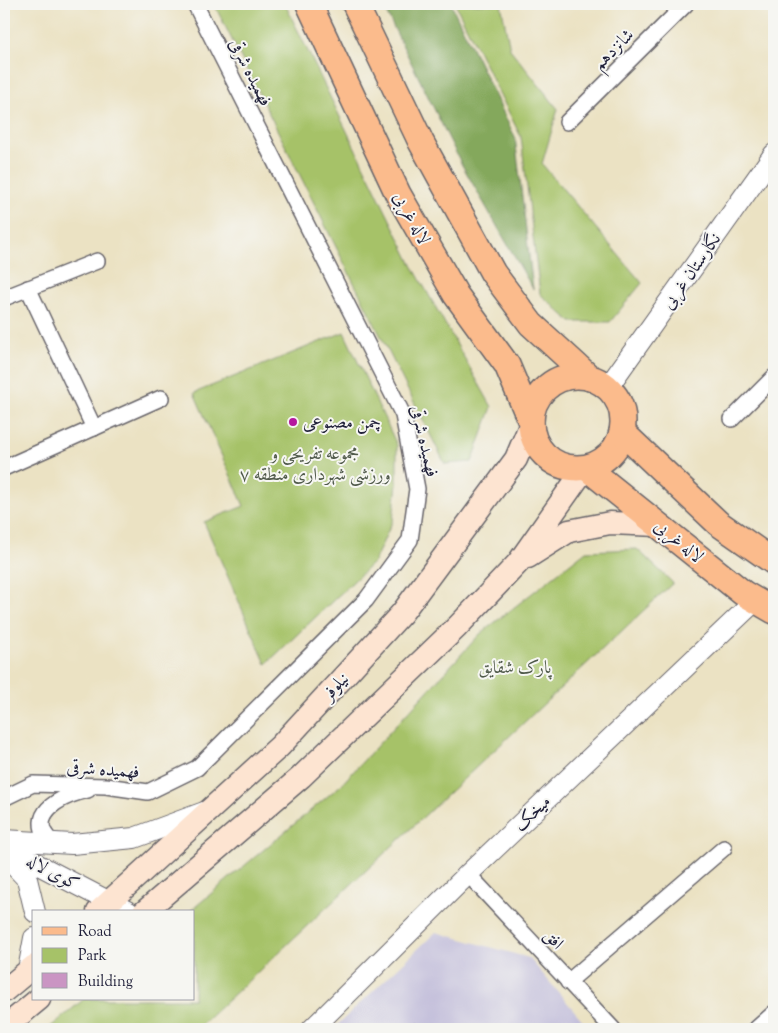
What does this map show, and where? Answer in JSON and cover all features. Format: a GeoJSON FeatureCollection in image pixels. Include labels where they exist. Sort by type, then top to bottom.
{"type":"FeatureCollection","features":[{"type":"Feature","properties":{"kind":"main road","name":"لاله غربی"},"geometry":{"type":"LineString","coordinates":[[309,4],[398,194],[456,295],[507,365],[530,424]]}},
{"type":"Feature","properties":{"kind":"main road"},"geometry":{"type":"LineString","coordinates":[[355,4],[421,142],[493,273],[532,324],[616,397],[621,408],[622,432],[617,444],[609,455],[599,463],[586,468],[570,468],[555,464],[542,454],[534,440],[530,424],[532,410],[538,397],[548,386],[561,379],[576,376],[599,383]]}},
{"type":"Feature","properties":{"kind":"main road","name":"نیلوفر"},"geometry":{"type":"LineString","coordinates":[[113,908],[211,809],[280,746],[402,613],[516,459],[530,424]]}},
{"type":"Feature","properties":{"kind":"main road"},"geometry":{"type":"LineString","coordinates":[[622,432],[718,523],[774,562]]}},
{"type":"Feature","properties":{"kind":"main road","name":"لاله غربی"},"geometry":{"type":"LineString","coordinates":[[586,468],[743,593],[765,606]]}},
{"type":"Feature","properties":{"kind":"main road"},"geometry":{"type":"LineString","coordinates":[[146,910],[301,777],[457,627],[518,563],[586,468]]}},
{"type":"Feature","properties":{"kind":"main road"},"geometry":{"type":"LineString","coordinates":[[518,563],[569,531],[610,523],[658,525]]}},
{"type":"Feature","properties":{"kind":"main road"},"geometry":{"type":"LineString","coordinates":[[4,991],[31,968]]}},
{"type":"Feature","properties":{"kind":"main road"},"geometry":{"type":"LineString","coordinates":[[4,1028],[38,1000]]}},
{"type":"Feature","properties":{"kind":"street","name":"فهمیده شرقی"},"geometry":{"type":"LineString","coordinates":[[4,798],[33,784],[106,786],[148,792],[197,768],[366,600],[410,540],[417,489],[404,415],[195,4]]}},
{"type":"Feature","properties":{"kind":"street","name":"شانزدهم"},"geometry":{"type":"LineString","coordinates":[[567,122],[686,4]]}},
{"type":"Feature","properties":{"kind":"street","name":"نگارستان غربی"},"geometry":{"type":"LineString","coordinates":[[599,383],[774,154]]}},
{"type":"Feature","properties":{"kind":"street"},"geometry":{"type":"LineString","coordinates":[[4,298],[97,261]]}},
{"type":"Feature","properties":{"kind":"street"},"geometry":{"type":"LineString","coordinates":[[28,288],[94,428]]}},
{"type":"Feature","properties":{"kind":"street"},"geometry":{"type":"LineString","coordinates":[[732,419],[774,377]]}},
{"type":"Feature","properties":{"kind":"street"},"geometry":{"type":"LineString","coordinates":[[4,468],[161,398]]}},
{"type":"Feature","properties":{"kind":"street","name":"میخک"},"geometry":{"type":"LineString","coordinates":[[312,1029],[468,874],[765,606]]}},
{"type":"Feature","properties":{"kind":"street"},"geometry":{"type":"LineString","coordinates":[[52,843],[44,831],[42,819],[48,808],[71,794],[106,786]]}},
{"type":"Feature","properties":{"kind":"street"},"geometry":{"type":"LineString","coordinates":[[4,840],[72,844],[134,838],[211,809]]}},
{"type":"Feature","properties":{"kind":"street","name":"کوی لاله"},"geometry":{"type":"LineString","coordinates":[[4,847],[113,908]]}},
{"type":"Feature","properties":{"kind":"street"},"geometry":{"type":"LineString","coordinates":[[568,982],[724,848]]}},
{"type":"Feature","properties":{"kind":"street"},"geometry":{"type":"LineString","coordinates":[[4,855],[27,879],[35,910]]}},
{"type":"Feature","properties":{"kind":"street","name":"افق"},"geometry":{"type":"LineString","coordinates":[[468,874],[613,1029]]}},
{"type":"Feature","properties":{"kind":"street"},"geometry":{"type":"LineString","coordinates":[[756,1029],[774,1014]]}},
{"type":"Feature","properties":{"kind":"shaded area"},"geometry":{"type":"Polygon","coordinates":[[[436,932],[529,958],[590,1029],[333,1029],[436,932]]]}},
{"type":"Feature","properties":{"kind":"green space"},"geometry":{"type":"Polygon","coordinates":[[[214,4],[285,4],[413,267],[492,407],[472,462],[445,464],[214,4]]]}},
{"type":"Feature","properties":{"kind":"green space"},"geometry":{"type":"Polygon","coordinates":[[[382,4],[451,4],[515,137],[533,289],[462,165],[382,4]]]}},
{"type":"Feature","properties":{"kind":"green space"},"geometry":{"type":"Polygon","coordinates":[[[455,4],[501,4],[510,49],[558,109],[542,164],[642,283],[610,322],[571,322],[540,294],[521,137],[455,4]]]}},
{"type":"Feature","properties":{"kind":"green space","name":"مجموعه تفریحی و ورزشی شهرداری منطقه ۷"},"geometry":{"type":"Polygon","coordinates":[[[344,332],[397,445],[397,484],[393,520],[374,562],[266,664],[204,522],[244,506],[194,393],[344,332]]]}},
{"type":"Feature","properties":{"kind":"green space","name":"پارک شقایق"},"geometry":{"type":"Polygon","coordinates":[[[637,549],[673,583],[197,1029],[48,1029],[83,1000],[195,1000],[195,910],[191,910],[341,785],[480,634],[586,551],[637,549]]]}},
{"type":"Feature","properties":{"kind":"building"},"geometry":{"type":"Polygon","coordinates":[[[414,1023],[424,1029],[410,1029],[414,1023]]]}},
{"type":"Feature","properties":{"kind":"place","name":"چمن مصنوعی"},"geometry":{"type":"Point","coordinates":[293,422]}}]}
